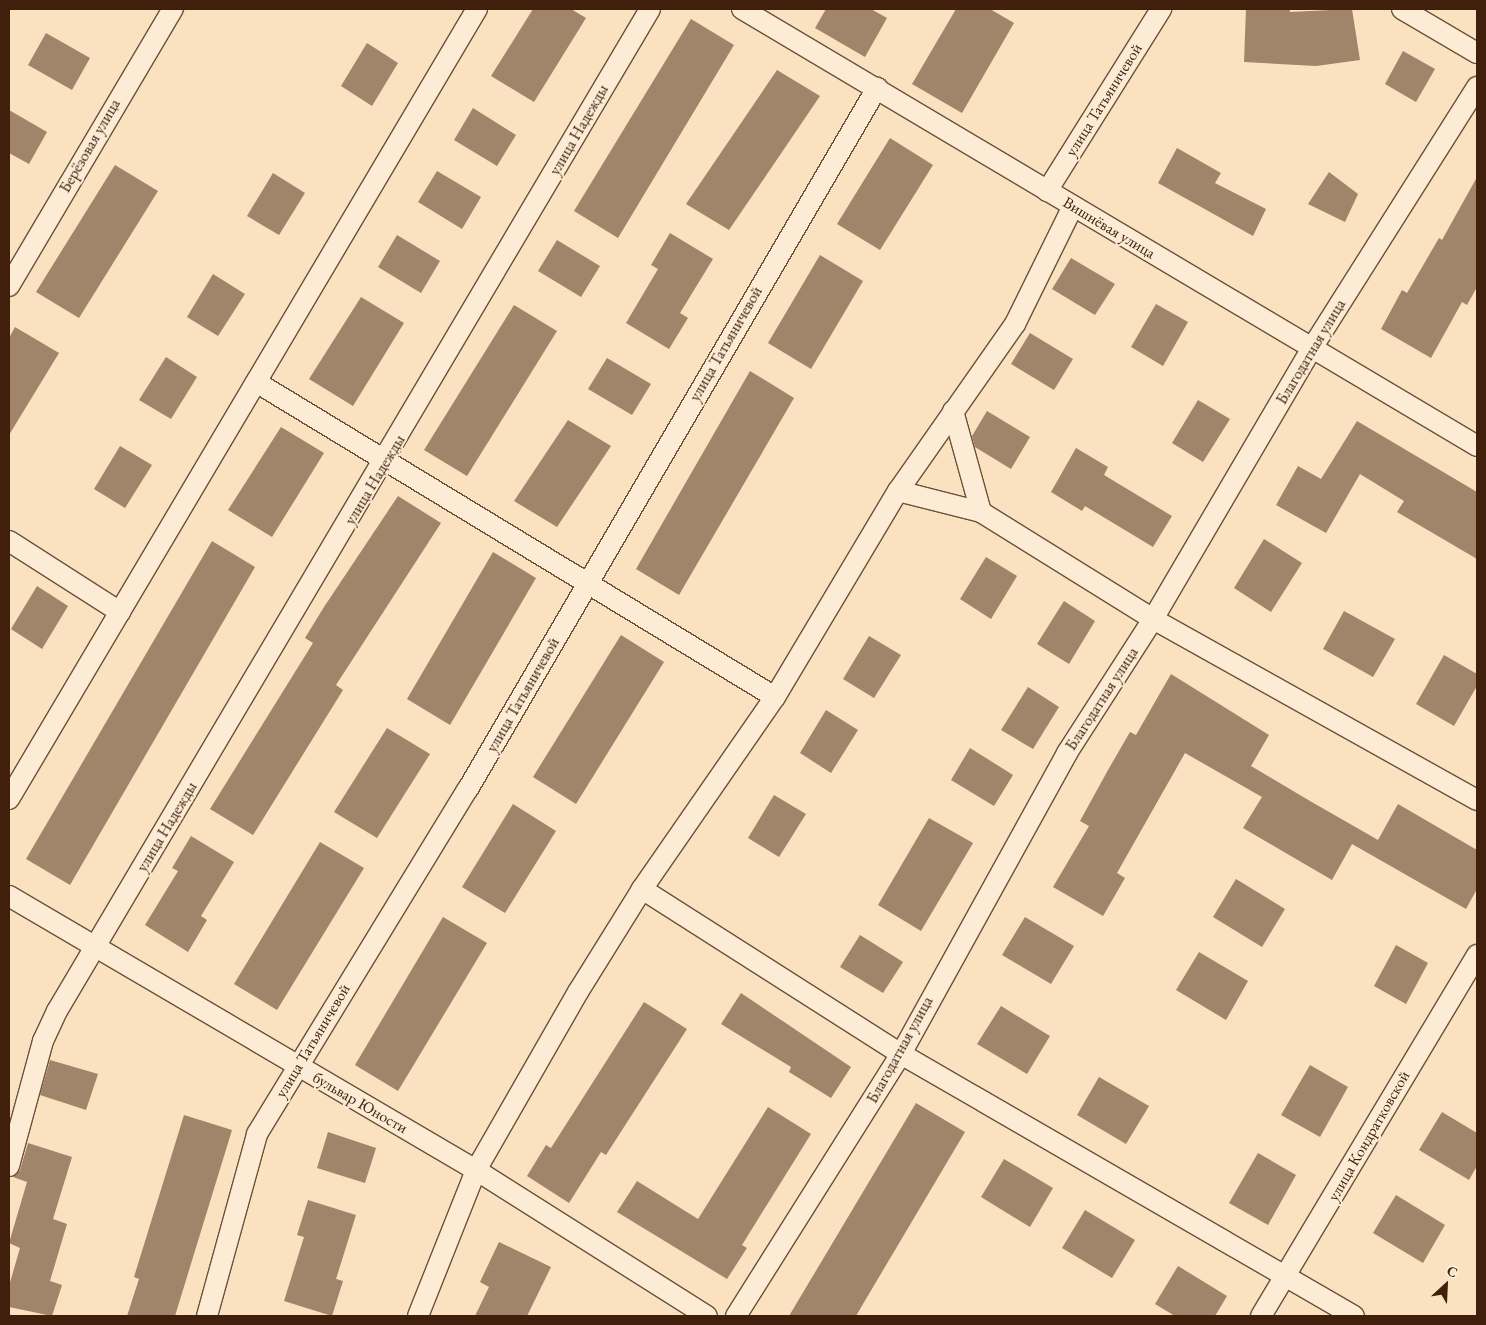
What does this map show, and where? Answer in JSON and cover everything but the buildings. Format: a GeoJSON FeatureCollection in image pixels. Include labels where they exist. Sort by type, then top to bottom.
{"type":"FeatureCollection","features":[{"type":"Feature","properties":{"kind":"street","name":"Берёзовая улица"},"geometry":{"type":"LineString","coordinates":[[9,286],[173,9]]}},
{"type":"Feature","properties":{"kind":"street"},"geometry":{"type":"LineString","coordinates":[[9,799],[477,9]]}},
{"type":"Feature","properties":{"kind":"street","name":"улица Надежды"},"geometry":{"type":"LineString","coordinates":[[95,948],[385,462],[650,9]]}},
{"type":"Feature","properties":{"kind":"street","name":"Вишнёвая улица"},"geometry":{"type":"LineString","coordinates":[[742,9],[1477,446]]}},
{"type":"Feature","properties":{"kind":"street","name":"улица Татьяничевой"},"geometry":{"type":"LineString","coordinates":[[1047,191],[1161,9]]}},
{"type":"Feature","properties":{"kind":"street"},"geometry":{"type":"LineString","coordinates":[[1402,9],[1477,53]]}},
{"type":"Feature","properties":{"kind":"street","name":"Благодатная улица"},"geometry":{"type":"LineString","coordinates":[[736,1316],[901,1054],[1067,753],[1153,619],[1312,348],[1477,87]]}},
{"type":"Feature","properties":{"kind":"street","name":"улица Татьяничевой"},"geometry":{"type":"LineString","coordinates":[[207,1316],[257,1134],[468,789],[877,88]]}},
{"type":"Feature","properties":{"kind":"street"},"geometry":{"type":"LineString","coordinates":[[418,1316],[476,1170],[642,888],[775,697],[898,491],[1015,324],[1073,206]]}},
{"type":"Feature","properties":{"kind":"street"},"geometry":{"type":"LineString","coordinates":[[256,382],[775,697]]}},
{"type":"Feature","properties":{"kind":"street"},"geometry":{"type":"LineString","coordinates":[[953,411],[982,512]]}},
{"type":"Feature","properties":{"kind":"street"},"geometry":{"type":"LineString","coordinates":[[898,491],[982,512],[1153,619],[1477,800]]}},
{"type":"Feature","properties":{"kind":"street"},"geometry":{"type":"LineString","coordinates":[[9,541],[120,612]]}},
{"type":"Feature","properties":{"kind":"street"},"geometry":{"type":"LineString","coordinates":[[642,888],[901,1054],[1354,1316]]}},
{"type":"Feature","properties":{"kind":"street","name":"бульвар Юности"},"geometry":{"type":"LineString","coordinates":[[9,896],[476,1170],[707,1316]]}},
{"type":"Feature","properties":{"kind":"street"},"geometry":{"type":"LineString","coordinates":[[9,1166],[43,1041],[95,948]]}},
{"type":"Feature","properties":{"kind":"street","name":"улица Кондратковской"},"geometry":{"type":"LineString","coordinates":[[1261,1316],[1477,955]]}}]}
